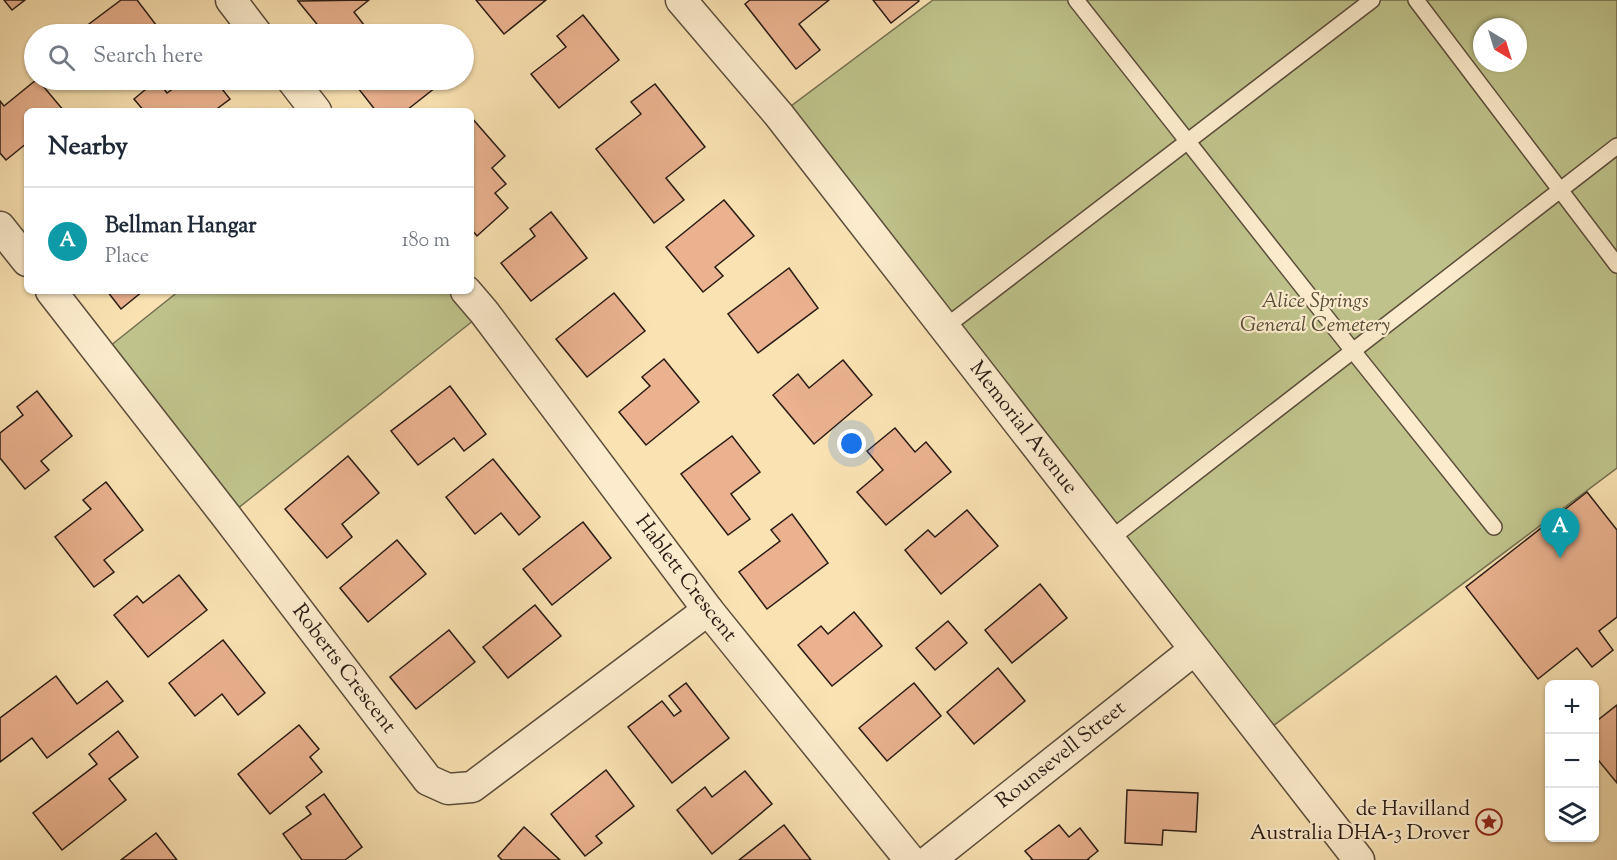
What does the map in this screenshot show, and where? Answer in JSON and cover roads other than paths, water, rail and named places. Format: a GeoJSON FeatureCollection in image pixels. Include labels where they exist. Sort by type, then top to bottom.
{"type":"FeatureCollection","features":[{"type":"Feature","properties":{"kind":"street"},"geometry":{"type":"LineString","coordinates":[[231,0],[249,24]]}},
{"type":"Feature","properties":{"kind":"street","name":"Memorial Avenue"},"geometry":{"type":"LineString","coordinates":[[681,0],[779,115],[1359,860]]}},
{"type":"Feature","properties":{"kind":"street"},"geometry":{"type":"LineString","coordinates":[[300,90],[314,108]]}},
{"type":"Feature","properties":{"kind":"street"},"geometry":{"type":"LineString","coordinates":[[0,227],[24,257]]}},
{"type":"Feature","properties":{"kind":"street","name":"Roberts Crescent"},"geometry":{"type":"LineString","coordinates":[[53,294],[428,780],[448,789],[472,787],[708,610]]}},
{"type":"Feature","properties":{"kind":"street","name":"Hablett Crescent"},"geometry":{"type":"LineString","coordinates":[[469,294],[708,610],[910,860]]}},
{"type":"Feature","properties":{"kind":"street","name":"Rounsevell Street"},"geometry":{"type":"LineString","coordinates":[[930,860],[1194,650]]}},
{"type":"Feature","properties":{"kind":"lane"},"geometry":{"type":"LineString","coordinates":[[1076,0],[1494,526]]}},
{"type":"Feature","properties":{"kind":"lane"},"geometry":{"type":"LineString","coordinates":[[944,328],[1372,0]]}},
{"type":"Feature","properties":{"kind":"lane"},"geometry":{"type":"LineString","coordinates":[[1416,0],[1617,265]]}},
{"type":"Feature","properties":{"kind":"lane"},"geometry":{"type":"LineString","coordinates":[[1109,540],[1617,146]]}},
{"type":"Feature","properties":{"kind":"place","name":"Bellman Hangar"},"geometry":{"type":"Point","coordinates":[1560,558]}},
{"type":"Feature","properties":{"kind":"place","name":"de Havilland Australia DHA-3 Drover"},"geometry":{"type":"Point","coordinates":[1489,822]}},
{"type":"Feature","properties":{"kind":"park label","name":"Alice Springs General Cemetery"},"geometry":{"type":"Point","coordinates":[1315,314]}}]}
